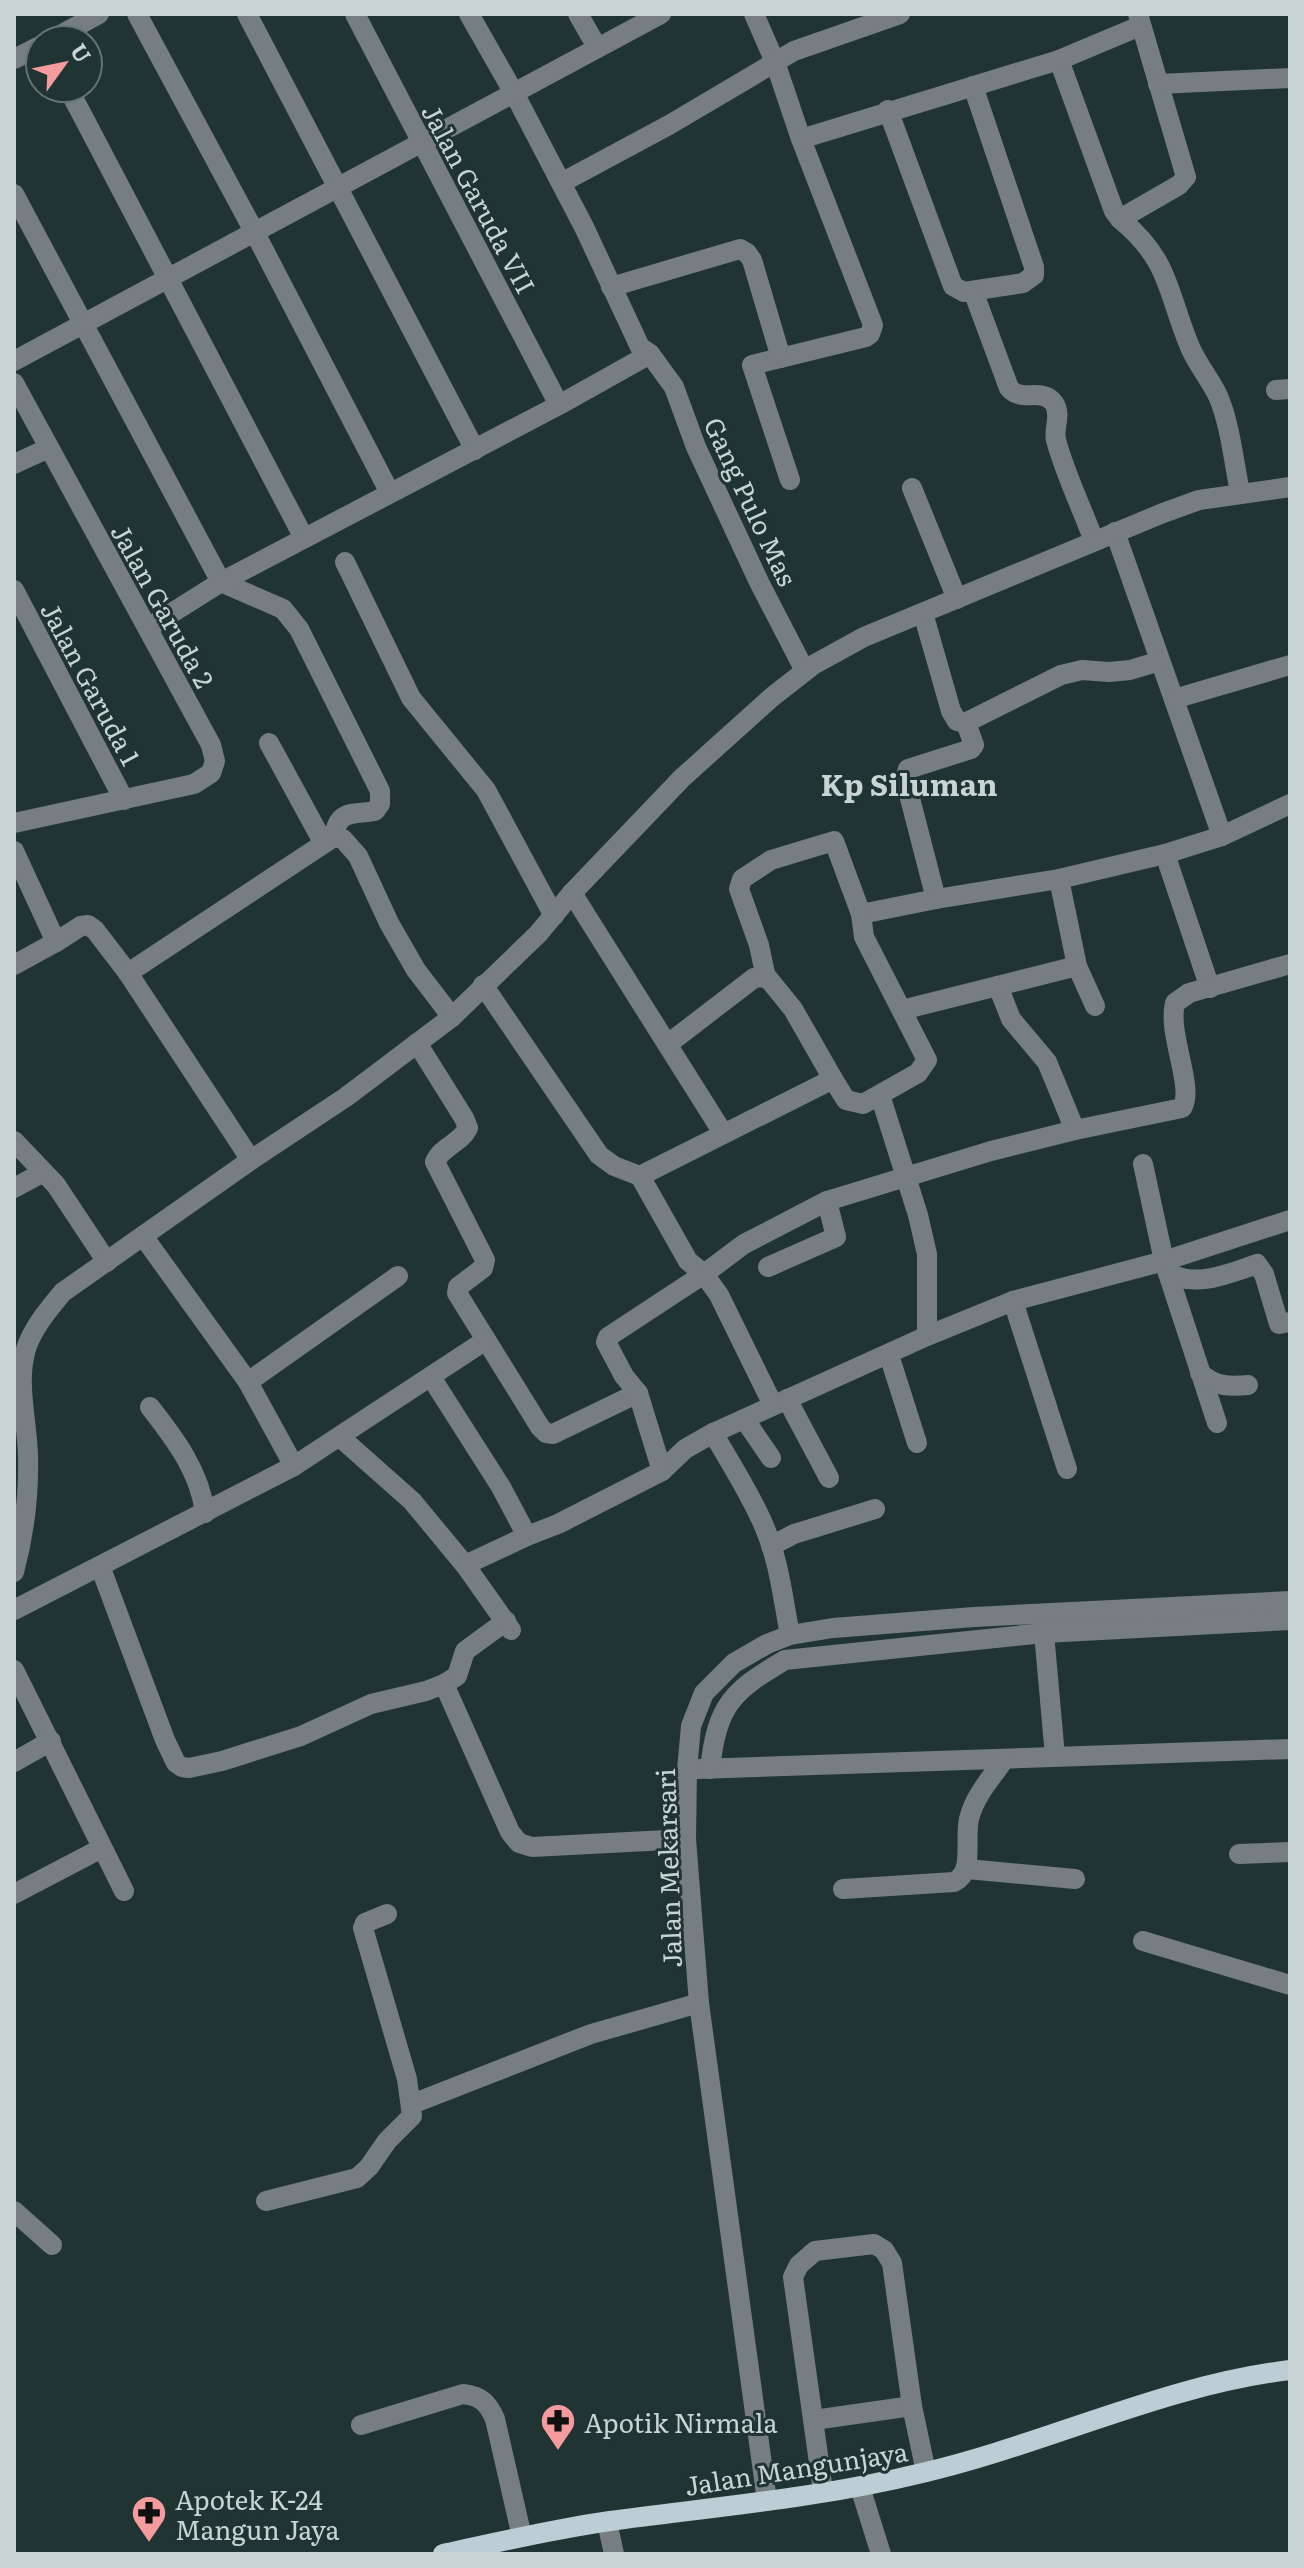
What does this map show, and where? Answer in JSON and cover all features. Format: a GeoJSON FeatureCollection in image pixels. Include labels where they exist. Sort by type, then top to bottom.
{"type":"FeatureCollection","features":[{"type":"Feature","properties":{"kind":"main road","name":"Jalan Mangunjaya"},"geometry":{"type":"LineString","coordinates":[[443,2554],[607,2522],[860,2487],[926,2472],[1196,2389],[1259,2373],[1290,2370]]}},
{"type":"Feature","properties":{"kind":"street"},"geometry":{"type":"LineString","coordinates":[[81,24],[99,14]]}},
{"type":"Feature","properties":{"kind":"street"},"geometry":{"type":"LineString","coordinates":[[137,14],[390,493]]}},
{"type":"Feature","properties":{"kind":"street"},"geometry":{"type":"LineString","coordinates":[[247,14],[475,450]]}},
{"type":"Feature","properties":{"kind":"street","name":"Jalan Garuda VII"},"geometry":{"type":"LineString","coordinates":[[355,14],[559,405]]}},
{"type":"Feature","properties":{"kind":"street","name":"Gang Pulo Mas"},"geometry":{"type":"LineString","coordinates":[[469,14],[561,183],[640,347],[650,354],[674,387],[703,461],[759,582],[805,671]]}},
{"type":"Feature","properties":{"kind":"street"},"geometry":{"type":"LineString","coordinates":[[578,14],[597,47]]}},
{"type":"Feature","properties":{"kind":"street"},"geometry":{"type":"LineString","coordinates":[[14,361],[661,14]]}},
{"type":"Feature","properties":{"kind":"street"},"geometry":{"type":"LineString","coordinates":[[754,14],[775,62],[801,139],[873,325],[866,337],[752,365],[790,480]]}},
{"type":"Feature","properties":{"kind":"street"},"geometry":{"type":"LineString","coordinates":[[561,183],[669,125],[794,51],[900,14]]}},
{"type":"Feature","properties":{"kind":"street"},"geometry":{"type":"LineString","coordinates":[[801,139],[1059,60],[1139,20],[1187,171],[1179,185],[1120,219]]}},
{"type":"Feature","properties":{"kind":"street"},"geometry":{"type":"LineString","coordinates":[[1059,60],[1114,211],[1142,238],[1159,262],[1191,348],[1217,394],[1240,492]]}},
{"type":"Feature","properties":{"kind":"street"},"geometry":{"type":"LineString","coordinates":[[1158,84],[1290,78]]}},
{"type":"Feature","properties":{"kind":"street"},"geometry":{"type":"LineString","coordinates":[[888,110],[949,280],[958,291],[1023,283],[1034,275],[1034,267],[973,86]]}},
{"type":"Feature","properties":{"kind":"street"},"geometry":{"type":"LineString","coordinates":[[76,104],[304,538]]}},
{"type":"Feature","properties":{"kind":"street"},"geometry":{"type":"LineString","coordinates":[[14,194],[221,582],[283,609],[299,629],[380,791],[380,804],[375,811],[343,816],[337,820],[328,840]]}},
{"type":"Feature","properties":{"kind":"street"},"geometry":{"type":"LineString","coordinates":[[611,287],[740,249],[752,260],[781,358]]}},
{"type":"Feature","properties":{"kind":"street"},"geometry":{"type":"LineString","coordinates":[[973,291],[1009,388],[1020,396],[1038,394],[1051,399],[1056,407],[1055,435],[1094,541]]}},
{"type":"Feature","properties":{"kind":"street"},"geometry":{"type":"LineString","coordinates":[[148,628],[221,582],[475,450],[650,354]]}},
{"type":"Feature","properties":{"kind":"street","name":"Jalan Garuda 2"},"geometry":{"type":"LineString","coordinates":[[14,383],[211,745],[215,761],[211,773],[194,784],[124,800]]}},
{"type":"Feature","properties":{"kind":"street"},"geometry":{"type":"LineString","coordinates":[[14,464],[49,448]]}},
{"type":"Feature","properties":{"kind":"street"},"geometry":{"type":"LineString","coordinates":[[14,1572],[20,1549],[28,1456],[18,1378],[26,1349],[42,1317],[63,1292],[346,1097],[452,1017],[554,916],[572,893],[692,768],[805,671],[864,637],[1199,500],[1290,487]]}},
{"type":"Feature","properties":{"kind":"street"},"geometry":{"type":"LineString","coordinates":[[912,488],[957,599]]}},
{"type":"Feature","properties":{"kind":"street"},"geometry":{"type":"LineString","coordinates":[[1115,532],[1222,836]]}},
{"type":"Feature","properties":{"kind":"street"},"geometry":{"type":"LineString","coordinates":[[345,562],[411,698],[486,790],[554,916]]}},
{"type":"Feature","properties":{"kind":"street","name":"Jalan Garuda 1"},"geometry":{"type":"LineString","coordinates":[[14,590],[124,800]]}},
{"type":"Feature","properties":{"kind":"street"},"geometry":{"type":"LineString","coordinates":[[923,613],[951,711],[957,721],[966,723],[1061,675],[1082,670],[1130,670],[1160,661]]}},
{"type":"Feature","properties":{"kind":"street"},"geometry":{"type":"LineString","coordinates":[[1174,699],[1290,665]]}},
{"type":"Feature","properties":{"kind":"street"},"geometry":{"type":"LineString","coordinates":[[936,899],[905,776],[911,767],[971,749],[974,741],[966,723]]}},
{"type":"Feature","properties":{"kind":"street"},"geometry":{"type":"LineString","coordinates":[[269,743],[328,840]]}},
{"type":"Feature","properties":{"kind":"street"},"geometry":{"type":"LineString","coordinates":[[14,823],[124,800]]}},
{"type":"Feature","properties":{"kind":"street"},"geometry":{"type":"LineString","coordinates":[[861,914],[1059,879],[1165,854],[1222,836],[1290,804]]}},
{"type":"Feature","properties":{"kind":"street"},"geometry":{"type":"LineString","coordinates":[[128,973],[328,840],[343,839],[358,856],[389,923],[416,970],[452,1017]]}},
{"type":"Feature","properties":{"kind":"street"},"geometry":{"type":"LineString","coordinates":[[834,841],[861,914],[864,937],[927,1060],[918,1073],[863,1104],[846,1100],[793,1009],[766,978],[759,945],[739,889],[746,874],[788,853],[834,841]]}},
{"type":"Feature","properties":{"kind":"street"},"geometry":{"type":"LineString","coordinates":[[14,851],[56,942]]}},
{"type":"Feature","properties":{"kind":"street"},"geometry":{"type":"LineString","coordinates":[[1165,854],[1210,988]]}},
{"type":"Feature","properties":{"kind":"street"},"geometry":{"type":"LineString","coordinates":[[1059,879],[1077,966],[1095,1006]]}},
{"type":"Feature","properties":{"kind":"street"},"geometry":{"type":"LineString","coordinates":[[572,893],[723,1133]]}},
{"type":"Feature","properties":{"kind":"street"},"geometry":{"type":"LineString","coordinates":[[14,965],[81,926],[88,925],[95,930],[128,973],[251,1160]]}},
{"type":"Feature","properties":{"kind":"street"},"geometry":{"type":"LineString","coordinates":[[662,1471],[638,1393],[616,1362],[606,1342],[608,1337],[744,1244],[827,1201],[991,1151],[1182,1108],[1187,1095],[1172,1014],[1180,998],[1290,964]]}},
{"type":"Feature","properties":{"kind":"street"},"geometry":{"type":"LineString","coordinates":[[902,1010],[1077,966]]}},
{"type":"Feature","properties":{"kind":"street"},"geometry":{"type":"LineString","coordinates":[[668,1044],[754,978],[766,978]]}},
{"type":"Feature","properties":{"kind":"street"},"geometry":{"type":"LineString","coordinates":[[483,985],[599,1155],[614,1166],[640,1176],[688,1261],[704,1274],[719,1295],[780,1402],[829,1478]]}},
{"type":"Feature","properties":{"kind":"street"},"geometry":{"type":"LineString","coordinates":[[998,986],[1011,1019],[1047,1062],[1075,1130]]}},
{"type":"Feature","properties":{"kind":"street"},"geometry":{"type":"LineString","coordinates":[[417,1043],[467,1123],[467,1132],[439,1153],[435,1162],[485,1260],[483,1268],[456,1291],[486,1340],[546,1433],[553,1434],[638,1393]]}},
{"type":"Feature","properties":{"kind":"street"},"geometry":{"type":"LineString","coordinates":[[640,1176],[833,1079]]}},
{"type":"Feature","properties":{"kind":"street"},"geometry":{"type":"LineString","coordinates":[[880,1095],[918,1215],[927,1254],[927,1336]]}},
{"type":"Feature","properties":{"kind":"street"},"geometry":{"type":"LineString","coordinates":[[14,1141],[56,1185],[107,1262]]}},
{"type":"Feature","properties":{"kind":"street"},"geometry":{"type":"LineString","coordinates":[[1143,1164],[1165,1266],[1217,1423]]}},
{"type":"Feature","properties":{"kind":"street"},"geometry":{"type":"LineString","coordinates":[[14,1188],[42,1173]]}},
{"type":"Feature","properties":{"kind":"street"},"geometry":{"type":"LineString","coordinates":[[768,1267],[836,1237],[827,1201]]}},
{"type":"Feature","properties":{"kind":"street"},"geometry":{"type":"LineString","coordinates":[[465,1565],[558,1524],[662,1471],[685,1449],[713,1433],[927,1336],[1013,1301],[1165,1266],[1290,1220]]}},
{"type":"Feature","properties":{"kind":"street"},"geometry":{"type":"LineString","coordinates":[[143,1236],[248,1382],[294,1466]]}},
{"type":"Feature","properties":{"kind":"street"},"geometry":{"type":"LineString","coordinates":[[1165,1266],[1175,1277],[1200,1279],[1257,1264],[1264,1274],[1279,1324],[1290,1322]]}},
{"type":"Feature","properties":{"kind":"street"},"geometry":{"type":"LineString","coordinates":[[248,1382],[398,1276]]}},
{"type":"Feature","properties":{"kind":"street"},"geometry":{"type":"LineString","coordinates":[[1013,1301],[1067,1469]]}},
{"type":"Feature","properties":{"kind":"street"},"geometry":{"type":"LineString","coordinates":[[14,1610],[294,1466],[486,1340]]}},
{"type":"Feature","properties":{"kind":"street"},"geometry":{"type":"LineString","coordinates":[[889,1355],[917,1443]]}},
{"type":"Feature","properties":{"kind":"street"},"geometry":{"type":"LineString","coordinates":[[1200,1373],[1224,1386],[1248,1385]]}},
{"type":"Feature","properties":{"kind":"street"},"geometry":{"type":"LineString","coordinates":[[431,1377],[475,1443],[527,1536]]}},
{"type":"Feature","properties":{"kind":"street"},"geometry":{"type":"LineString","coordinates":[[150,1407],[194,1473],[205,1513]]}},
{"type":"Feature","properties":{"kind":"street"},"geometry":{"type":"LineString","coordinates":[[745,1420],[771,1458]]}},
{"type":"Feature","properties":{"kind":"street"},"geometry":{"type":"LineString","coordinates":[[713,1433],[752,1500],[771,1546],[790,1635]]}},
{"type":"Feature","properties":{"kind":"street"},"geometry":{"type":"LineString","coordinates":[[100,1566],[165,1740],[176,1763],[182,1767],[222,1761],[301,1736],[371,1704],[444,1684],[457,1676],[465,1651],[509,1627],[465,1565],[412,1501],[341,1438]]}},
{"type":"Feature","properties":{"kind":"street"},"geometry":{"type":"LineString","coordinates":[[771,1546],[794,1534],[875,1509]]}},
{"type":"Feature","properties":{"kind":"street","name":"Jalan Mekarsari"},"geometry":{"type":"LineString","coordinates":[[767,2501],[699,2003],[686,1839],[691,1726],[704,1693],[734,1663],[767,1644],[790,1635],[833,1628],[974,1617],[1290,1601]]}},
{"type":"Feature","properties":{"kind":"street"},"geometry":{"type":"LineString","coordinates":[[710,1769],[713,1740],[724,1708],[749,1681],[785,1660],[1044,1633],[1290,1620]]}},
{"type":"Feature","properties":{"kind":"street"},"geometry":{"type":"LineString","coordinates":[[1044,1633],[1055,1756]]}},
{"type":"Feature","properties":{"kind":"street"},"geometry":{"type":"LineString","coordinates":[[14,1670],[124,1891]]}},
{"type":"Feature","properties":{"kind":"street"},"geometry":{"type":"LineString","coordinates":[[444,1684],[510,1832],[519,1843],[532,1847],[686,1839]]}},
{"type":"Feature","properties":{"kind":"street"},"geometry":{"type":"LineString","coordinates":[[14,1762],[51,1741]]}},
{"type":"Feature","properties":{"kind":"street"},"geometry":{"type":"LineString","coordinates":[[687,1770],[1290,1749]]}},
{"type":"Feature","properties":{"kind":"street"},"geometry":{"type":"LineString","coordinates":[[843,1889],[961,1879],[967,1869],[969,1816],[981,1792],[1004,1760]]}},
{"type":"Feature","properties":{"kind":"street"},"geometry":{"type":"LineString","coordinates":[[17,1886],[102,1848]]}},
{"type":"Feature","properties":{"kind":"street"},"geometry":{"type":"LineString","coordinates":[[1239,1854],[1290,1852]]}},
{"type":"Feature","properties":{"kind":"street"},"geometry":{"type":"LineString","coordinates":[[967,1869],[1075,1879]]}},
{"type":"Feature","properties":{"kind":"street"},"geometry":{"type":"LineString","coordinates":[[266,2201],[357,2178],[412,2116],[412,2104],[363,1928],[365,1923],[387,1914]]}},
{"type":"Feature","properties":{"kind":"street"},"geometry":{"type":"LineString","coordinates":[[1143,1941],[1290,1985]]}},
{"type":"Feature","properties":{"kind":"street"},"geometry":{"type":"LineString","coordinates":[[412,2104],[591,2034],[699,2003]]}},
{"type":"Feature","properties":{"kind":"street"},"geometry":{"type":"LineString","coordinates":[[14,2211],[52,2245]]}},
{"type":"Feature","properties":{"kind":"street"},"geometry":{"type":"LineString","coordinates":[[823,2491],[793,2277],[799,2265],[815,2251],[874,2244],[884,2250],[892,2263],[912,2406],[926,2472]]}},
{"type":"Feature","properties":{"kind":"street"},"geometry":{"type":"LineString","coordinates":[[361,2425],[463,2394],[478,2395],[495,2419],[522,2537]]}},
{"type":"Feature","properties":{"kind":"street"},"geometry":{"type":"LineString","coordinates":[[814,2420],[912,2406]]}},
{"type":"Feature","properties":{"kind":"street"},"geometry":{"type":"LineString","coordinates":[[860,2487],[881,2554]]}},
{"type":"Feature","properties":{"kind":"street"},"geometry":{"type":"LineString","coordinates":[[607,2522],[614,2554]]}},
{"type":"Feature","properties":{"kind":"place","name":"Apotik Nirmala"},"geometry":{"type":"Point","coordinates":[558,2452]}},
{"type":"Feature","properties":{"kind":"place","name":"Apotek K-24 Mangun Jaya"},"geometry":{"type":"Point","coordinates":[149,2544]}},
{"type":"Feature","properties":{"kind":"district","name":"Kp Siluman"},"geometry":{"type":"Point","coordinates":[909,783]}}]}
